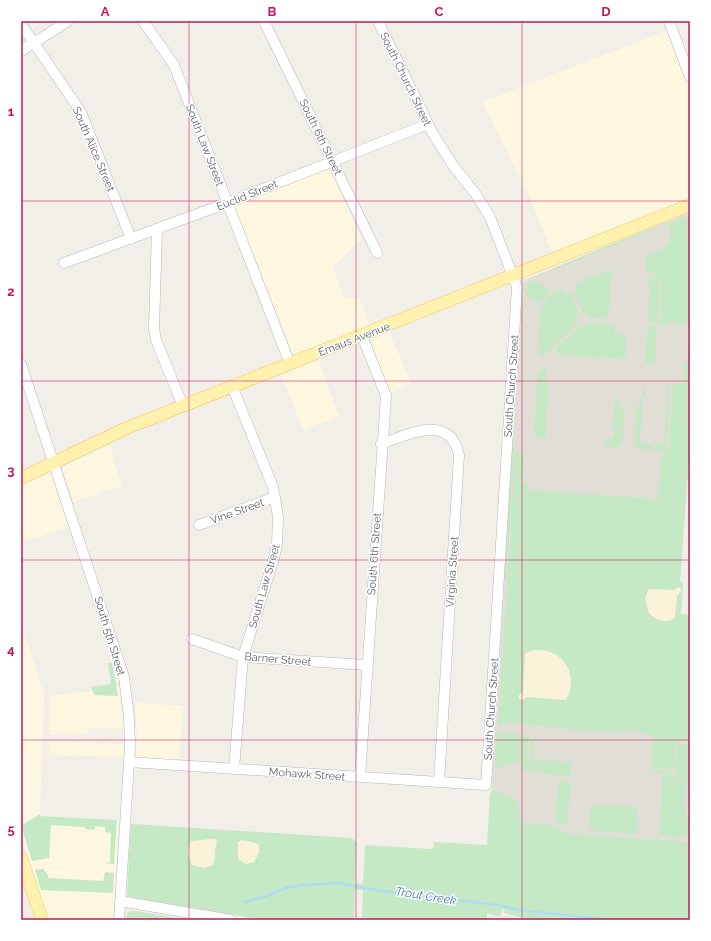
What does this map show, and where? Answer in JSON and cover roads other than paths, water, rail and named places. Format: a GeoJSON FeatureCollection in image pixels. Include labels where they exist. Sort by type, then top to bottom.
{"type":"FeatureCollection","features":[{"type":"Feature","properties":{"kind":"main road","name":"Emaus Avenue"},"geometry":{"type":"LineString","coordinates":[[21,478],[127,428],[690,205]]}},
{"type":"Feature","properties":{"kind":"main road"},"geometry":{"type":"LineString","coordinates":[[21,857],[42,920]]}},
{"type":"Feature","properties":{"kind":"street"},"geometry":{"type":"LineString","coordinates":[[21,51],[68,21]]}},
{"type":"Feature","properties":{"kind":"street","name":"South Law Street"},"geometry":{"type":"LineString","coordinates":[[143,21],[174,65],[290,364]]}},
{"type":"Feature","properties":{"kind":"street","name":"South 6th Street"},"geometry":{"type":"LineString","coordinates":[[264,21],[377,253]]}},
{"type":"Feature","properties":{"kind":"street","name":"South Church Street"},"geometry":{"type":"LineString","coordinates":[[378,21],[428,124],[451,163],[486,211],[499,238],[517,287],[486,785]]}},
{"type":"Feature","properties":{"kind":"street"},"geometry":{"type":"LineString","coordinates":[[668,21],[690,77]]}},
{"type":"Feature","properties":{"kind":"street","name":"South Alice Street"},"geometry":{"type":"LineString","coordinates":[[21,24],[81,112],[131,239]]}},
{"type":"Feature","properties":{"kind":"street","name":"Euclid Street"},"geometry":{"type":"LineString","coordinates":[[64,264],[157,230],[428,124]]}},
{"type":"Feature","properties":{"kind":"street"},"geometry":{"type":"LineString","coordinates":[[157,230],[154,329],[156,340],[183,406]]}},
{"type":"Feature","properties":{"kind":"street","name":"South 6th Street"},"geometry":{"type":"LineString","coordinates":[[360,777],[381,444],[386,396],[362,336]]}},
{"type":"Feature","properties":{"kind":"street","name":"South 5th Street"},"geometry":{"type":"LineString","coordinates":[[21,364],[124,677],[130,724],[119,920]]}},
{"type":"Feature","properties":{"kind":"street","name":"South Law Street"},"geometry":{"type":"LineString","coordinates":[[232,386],[273,487],[278,531],[274,558],[243,657],[234,769]]}},
{"type":"Feature","properties":{"kind":"street","name":"Virginia Street"},"geometry":{"type":"LineString","coordinates":[[381,444],[422,430],[437,430],[444,432],[453,440],[459,455],[438,782]]}},
{"type":"Feature","properties":{"kind":"street","name":"Vine Street"},"geometry":{"type":"LineString","coordinates":[[199,525],[275,497]]}},
{"type":"Feature","properties":{"kind":"street","name":"Barner Street"},"geometry":{"type":"LineString","coordinates":[[192,640],[243,657],[367,665]]}},
{"type":"Feature","properties":{"kind":"street","name":"Mohawk Street"},"geometry":{"type":"LineString","coordinates":[[129,762],[486,785]]}},
{"type":"Feature","properties":{"kind":"street"},"geometry":{"type":"LineString","coordinates":[[120,901],[231,920]]}},
{"type":"Feature","properties":{"kind":"waterway","name":"Trout Creek"},"geometry":{"type":"LineString","coordinates":[[244,902],[267,896],[286,888],[303,885],[341,883],[368,889],[497,905],[519,910],[611,920]]}}]}
